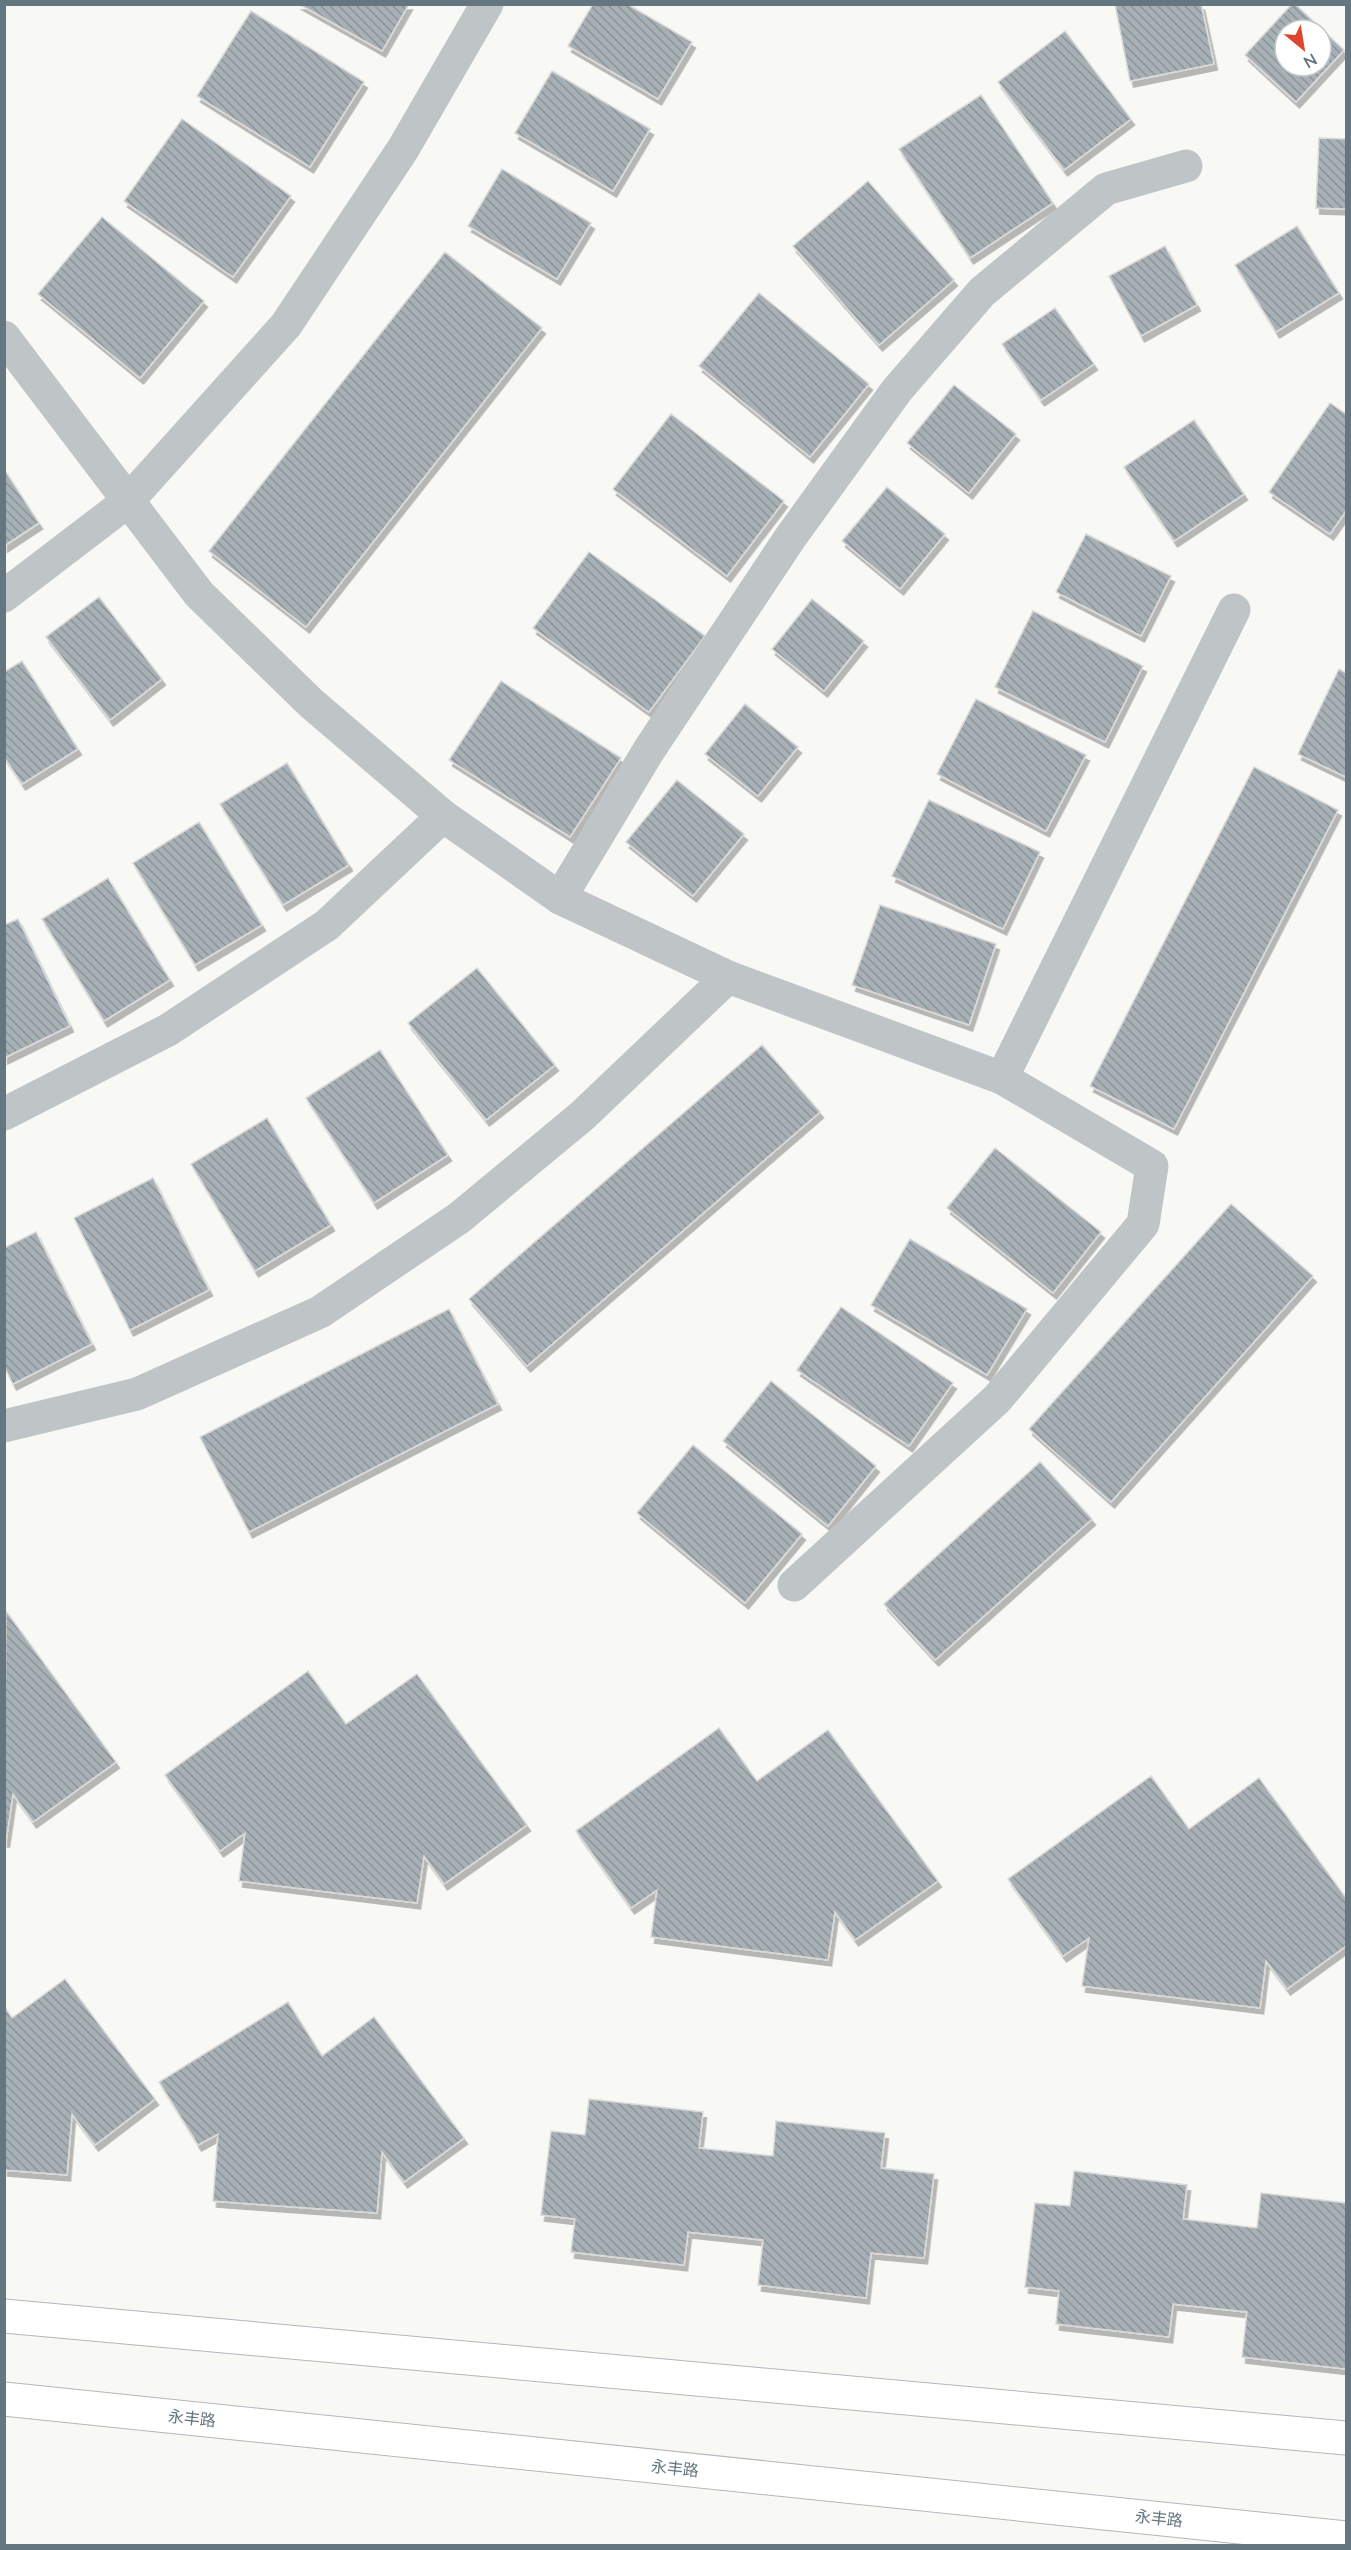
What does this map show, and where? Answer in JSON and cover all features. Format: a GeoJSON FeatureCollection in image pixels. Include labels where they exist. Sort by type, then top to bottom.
{"type":"FeatureCollection","features":[{"type":"Feature","properties":{"kind":"street"},"geometry":{"type":"LineString","coordinates":[[4,596],[127,502],[286,325],[403,149],[487,4]]}},
{"type":"Feature","properties":{"kind":"street"},"geometry":{"type":"LineString","coordinates":[[560,898],[649,750],[790,538],[897,390],[982,292],[1106,189],[1186,166]]}},
{"type":"Feature","properties":{"kind":"street"},"geometry":{"type":"LineString","coordinates":[[4,337],[199,594],[311,703],[443,816],[560,898],[728,977],[1002,1078],[1152,1166],[1143,1224],[997,1399],[794,1585]]}},
{"type":"Feature","properties":{"kind":"street"},"geometry":{"type":"LineString","coordinates":[[1002,1078],[1234,610]]}},
{"type":"Feature","properties":{"kind":"street"},"geometry":{"type":"LineString","coordinates":[[4,1114],[168,1029],[327,925],[443,816]]}},
{"type":"Feature","properties":{"kind":"street"},"geometry":{"type":"LineString","coordinates":[[4,1426],[137,1394],[320,1312],[459,1218],[582,1116],[728,977]]}},
{"type":"Feature","properties":{"kind":"street"},"geometry":{"type":"LineString","coordinates":[[4,2316],[1347,2438]]}},
{"type":"Feature","properties":{"kind":"street","name":"永丰路"},"geometry":{"type":"LineString","coordinates":[[4,2399],[1347,2538]]}},
{"type":"Feature","properties":{"kind":"building"},"geometry":{"type":"Polygon","coordinates":[[[299,4],[409,4],[382,51],[299,4]]]}},
{"type":"Feature","properties":{"kind":"building"},"geometry":{"type":"Polygon","coordinates":[[[593,4],[627,4],[692,42],[658,99],[568,46],[593,4]]]}},
{"type":"Feature","properties":{"kind":"building"},"geometry":{"type":"Polygon","coordinates":[[[1115,4],[1201,4],[1214,64],[1130,81],[1115,4]]]}},
{"type":"Feature","properties":{"kind":"building"},"geometry":{"type":"Polygon","coordinates":[[[1292,4],[1295,4],[1310,18],[1279,18],[1292,4]]]}},
{"type":"Feature","properties":{"kind":"building"},"geometry":{"type":"Polygon","coordinates":[[[251,11],[364,82],[310,167],[197,96],[251,11]]]}},
{"type":"Feature","properties":{"kind":"building"},"geometry":{"type":"Polygon","coordinates":[[[1273,25],[1273,78],[1318,78],[1296,102],[1245,55],[1273,25]]]}},
{"type":"Feature","properties":{"kind":"building"},"geometry":{"type":"Polygon","coordinates":[[[1065,31],[1131,119],[1064,170],[998,82],[1065,31]]]}},
{"type":"Feature","properties":{"kind":"building"},"geometry":{"type":"Polygon","coordinates":[[[1333,40],[1344,50],[1333,62],[1333,40]]]}},
{"type":"Feature","properties":{"kind":"building"},"geometry":{"type":"Polygon","coordinates":[[[552,71],[650,129],[613,191],[515,133],[552,71]]]}},
{"type":"Feature","properties":{"kind":"building"},"geometry":{"type":"Polygon","coordinates":[[[981,95],[1053,203],[970,258],[899,149],[981,95]]]}},
{"type":"Feature","properties":{"kind":"building"},"geometry":{"type":"Polygon","coordinates":[[[182,119],[291,196],[233,277],[124,201],[182,119]]]}},
{"type":"Feature","properties":{"kind":"building"},"geometry":{"type":"Polygon","coordinates":[[[1319,138],[1346,139],[1346,209],[1316,208],[1319,138]]]}},
{"type":"Feature","properties":{"kind":"building"},"geometry":{"type":"Polygon","coordinates":[[[502,169],[591,223],[557,279],[468,226],[502,169]]]}},
{"type":"Feature","properties":{"kind":"building"},"geometry":{"type":"Polygon","coordinates":[[[868,181],[954,280],[879,345],[793,246],[868,181]]]}},
{"type":"Feature","properties":{"kind":"building"},"geometry":{"type":"Polygon","coordinates":[[[102,217],[204,301],[140,378],[38,294],[102,217]]]}},
{"type":"Feature","properties":{"kind":"building"},"geometry":{"type":"Polygon","coordinates":[[[1297,226],[1339,293],[1276,332],[1235,265],[1297,226]]]}},
{"type":"Feature","properties":{"kind":"building"},"geometry":{"type":"Polygon","coordinates":[[[1165,246],[1197,305],[1141,336],[1109,276],[1165,246]]]}},
{"type":"Feature","properties":{"kind":"building"},"geometry":{"type":"Polygon","coordinates":[[[445,252],[542,328],[306,627],[209,551],[445,252]]]}},
{"type":"Feature","properties":{"kind":"building"},"geometry":{"type":"Polygon","coordinates":[[[759,293],[869,384],[810,457],[699,366],[759,293]]]}},
{"type":"Feature","properties":{"kind":"building"},"geometry":{"type":"Polygon","coordinates":[[[1055,308],[1094,364],[1041,400],[1002,344],[1055,308]]]}},
{"type":"Feature","properties":{"kind":"building"},"geometry":{"type":"Polygon","coordinates":[[[954,385],[1016,434],[969,493],[907,443],[954,385]]]}},
{"type":"Feature","properties":{"kind":"building"},"geometry":{"type":"Polygon","coordinates":[[[1330,403],[1346,414],[1346,511],[1330,534],[1269,492],[1330,403]]]}},
{"type":"Feature","properties":{"kind":"building"},"geometry":{"type":"Polygon","coordinates":[[[671,414],[784,501],[727,576],[613,489],[671,414]]]}},
{"type":"Feature","properties":{"kind":"building"},"geometry":{"type":"Polygon","coordinates":[[[1194,420],[1244,494],[1174,541],[1124,467],[1194,420]]]}},
{"type":"Feature","properties":{"kind":"building"},"geometry":{"type":"Polygon","coordinates":[[[4,469],[39,523],[4,546],[4,469]]]}},
{"type":"Feature","properties":{"kind":"building"},"geometry":{"type":"Polygon","coordinates":[[[887,487],[945,534],[900,589],[842,541],[887,487]]]}},
{"type":"Feature","properties":{"kind":"building"},"geometry":{"type":"Polygon","coordinates":[[[1086,534],[1171,576],[1141,636],[1056,592],[1086,534]]]}},
{"type":"Feature","properties":{"kind":"building"},"geometry":{"type":"Polygon","coordinates":[[[589,552],[705,636],[649,712],[533,628],[589,552]]]}},
{"type":"Feature","properties":{"kind":"building"},"geometry":{"type":"Polygon","coordinates":[[[99,597],[162,679],[110,720],[46,637],[99,597]]]}},
{"type":"Feature","properties":{"kind":"building"},"geometry":{"type":"Polygon","coordinates":[[[812,599],[864,641],[824,691],[772,649],[812,599]]]}},
{"type":"Feature","properties":{"kind":"building"},"geometry":{"type":"Polygon","coordinates":[[[1033,611],[1143,666],[1105,742],[995,687],[1033,611]]]}},
{"type":"Feature","properties":{"kind":"building"},"geometry":{"type":"Polygon","coordinates":[[[22,661],[78,749],[22,784],[4,757],[4,672],[22,661]]]}},
{"type":"Feature","properties":{"kind":"building"},"geometry":{"type":"Polygon","coordinates":[[[1339,669],[1346,673],[1346,777],[1298,754],[1339,669]]]}},
{"type":"Feature","properties":{"kind":"building"},"geometry":{"type":"Polygon","coordinates":[[[501,681],[621,758],[570,837],[449,760],[501,681]]]}},
{"type":"Feature","properties":{"kind":"building"},"geometry":{"type":"Polygon","coordinates":[[[976,699],[1086,755],[1046,831],[937,774],[976,699]]]}},
{"type":"Feature","properties":{"kind":"building"},"geometry":{"type":"Polygon","coordinates":[[[745,704],[798,747],[758,796],[705,754],[745,704]]]}},
{"type":"Feature","properties":{"kind":"building"},"geometry":{"type":"Polygon","coordinates":[[[287,763],[349,865],[283,905],[220,804],[287,763]]]}},
{"type":"Feature","properties":{"kind":"building"},"geometry":{"type":"Polygon","coordinates":[[[1254,767],[1338,810],[1174,1129],[1090,1086],[1254,767]]]}},
{"type":"Feature","properties":{"kind":"building"},"geometry":{"type":"Polygon","coordinates":[[[677,780],[744,834],[693,896],[626,842],[677,780]]]}},
{"type":"Feature","properties":{"kind":"building"},"geometry":{"type":"Polygon","coordinates":[[[929,800],[1040,852],[1003,929],[892,876],[929,800]]]}},
{"type":"Feature","properties":{"kind":"building"},"geometry":{"type":"Polygon","coordinates":[[[199,822],[262,925],[195,965],[133,863],[199,822]]]}},
{"type":"Feature","properties":{"kind":"building"},"geometry":{"type":"Polygon","coordinates":[[[108,878],[170,980],[104,1021],[42,919],[108,878]]]}},
{"type":"Feature","properties":{"kind":"building"},"geometry":{"type":"Polygon","coordinates":[[[880,905],[996,944],[969,1025],[852,985],[880,905]]]}},
{"type":"Feature","properties":{"kind":"building"},"geometry":{"type":"Polygon","coordinates":[[[18,919],[70,1026],[4,1058],[4,925],[18,919]]]}},
{"type":"Feature","properties":{"kind":"building"},"geometry":{"type":"Polygon","coordinates":[[[477,968],[555,1065],[486,1120],[408,1023],[477,968]]]}},
{"type":"Feature","properties":{"kind":"building"},"geometry":{"type":"Polygon","coordinates":[[[762,1045],[820,1112],[527,1366],[469,1299],[762,1045]]]}},
{"type":"Feature","properties":{"kind":"building"},"geometry":{"type":"Polygon","coordinates":[[[380,1050],[448,1155],[374,1203],[306,1098],[380,1050]]]}},
{"type":"Feature","properties":{"kind":"building"},"geometry":{"type":"Polygon","coordinates":[[[267,1118],[331,1225],[255,1271],[191,1164],[267,1118]]]}},
{"type":"Feature","properties":{"kind":"building"},"geometry":{"type":"Polygon","coordinates":[[[995,1148],[1101,1232],[1053,1293],[947,1208],[995,1148]]]}},
{"type":"Feature","properties":{"kind":"building"},"geometry":{"type":"Polygon","coordinates":[[[153,1178],[209,1290],[130,1330],[74,1218],[153,1178]]]}},
{"type":"Feature","properties":{"kind":"building"},"geometry":{"type":"Polygon","coordinates":[[[1231,1204],[1313,1276],[1111,1502],[1029,1429],[1231,1204]]]}},
{"type":"Feature","properties":{"kind":"building"},"geometry":{"type":"Polygon","coordinates":[[[36,1232],[92,1344],[13,1384],[4,1366],[4,1248],[36,1232]]]}},
{"type":"Feature","properties":{"kind":"building"},"geometry":{"type":"Polygon","coordinates":[[[910,1239],[1027,1309],[987,1375],[871,1305],[910,1239]]]}},
{"type":"Feature","properties":{"kind":"building"},"geometry":{"type":"Polygon","coordinates":[[[841,1307],[953,1383],[909,1446],[797,1370],[841,1307]]]}},
{"type":"Feature","properties":{"kind":"building"},"geometry":{"type":"Polygon","coordinates":[[[449,1309],[498,1404],[249,1532],[200,1437],[449,1309]]]}},
{"type":"Feature","properties":{"kind":"building"},"geometry":{"type":"Polygon","coordinates":[[[771,1381],[876,1466],[828,1526],[723,1441],[771,1381]]]}},
{"type":"Feature","properties":{"kind":"building"},"geometry":{"type":"Polygon","coordinates":[[[693,1445],[802,1534],[745,1603],[637,1513],[693,1445]]]}},
{"type":"Feature","properties":{"kind":"building"},"geometry":{"type":"Polygon","coordinates":[[[1040,1462],[1092,1519],[935,1660],[884,1604],[1040,1462]]]}},
{"type":"Feature","properties":{"kind":"building"},"geometry":{"type":"Polygon","coordinates":[[[6,1611],[116,1762],[33,1822],[13,1794],[6,1841],[4,1841],[6,1611]]]}},
{"type":"Feature","properties":{"kind":"building"},"geometry":{"type":"Polygon","coordinates":[[[308,1671],[346,1724],[417,1674],[527,1825],[444,1884],[424,1856],[417,1903],[239,1881],[245,1833],[220,1851],[165,1775],[308,1671]]]}},
{"type":"Feature","properties":{"kind":"building"},"geometry":{"type":"Polygon","coordinates":[[[719,1728],[757,1781],[828,1730],[938,1881],[855,1940],[835,1912],[828,1960],[651,1937],[657,1890],[631,1908],[576,1831],[719,1728]]]}},
{"type":"Feature","properties":{"kind":"building"},"geometry":{"type":"Polygon","coordinates":[[[1151,1776],[1189,1829],[1259,1778],[1346,1898],[1346,1946],[1287,1989],[1266,1961],[1260,2008],[1082,1986],[1089,1938],[1063,1956],[1008,1879],[1151,1776]]]}},
{"type":"Feature","properties":{"kind":"building"},"geometry":{"type":"Polygon","coordinates":[[[65,1979],[155,2099],[95,2145],[72,2114],[67,2175],[4,2170],[4,2006],[12,2018],[65,1979]]]}},
{"type":"Feature","properties":{"kind":"building"},"geometry":{"type":"Polygon","coordinates":[[[288,2002],[322,2056],[374,2017],[464,2138],[404,2182],[382,2152],[377,2213],[213,2201],[218,2134],[198,2145],[159,2082],[288,2002]]]}},
{"type":"Feature","properties":{"kind":"building"},"geometry":{"type":"Polygon","coordinates":[[[589,2099],[703,2112],[699,2148],[773,2156],[776,2121],[885,2133],[881,2168],[934,2174],[924,2258],[871,2253],[866,2298],[758,2285],[763,2240],[688,2232],[684,2265],[571,2252],[575,2219],[541,2215],[551,2131],[585,2135],[589,2099]]]}},
{"type":"Feature","properties":{"kind":"building"},"geometry":{"type":"Polygon","coordinates":[[[1074,2171],[1187,2185],[1183,2219],[1257,2228],[1261,2193],[1346,2203],[1346,2369],[1242,2357],[1247,2312],[1173,2304],[1169,2337],[1056,2324],[1059,2291],[1025,2287],[1035,2203],[1070,2206],[1074,2171]]]}}]}
